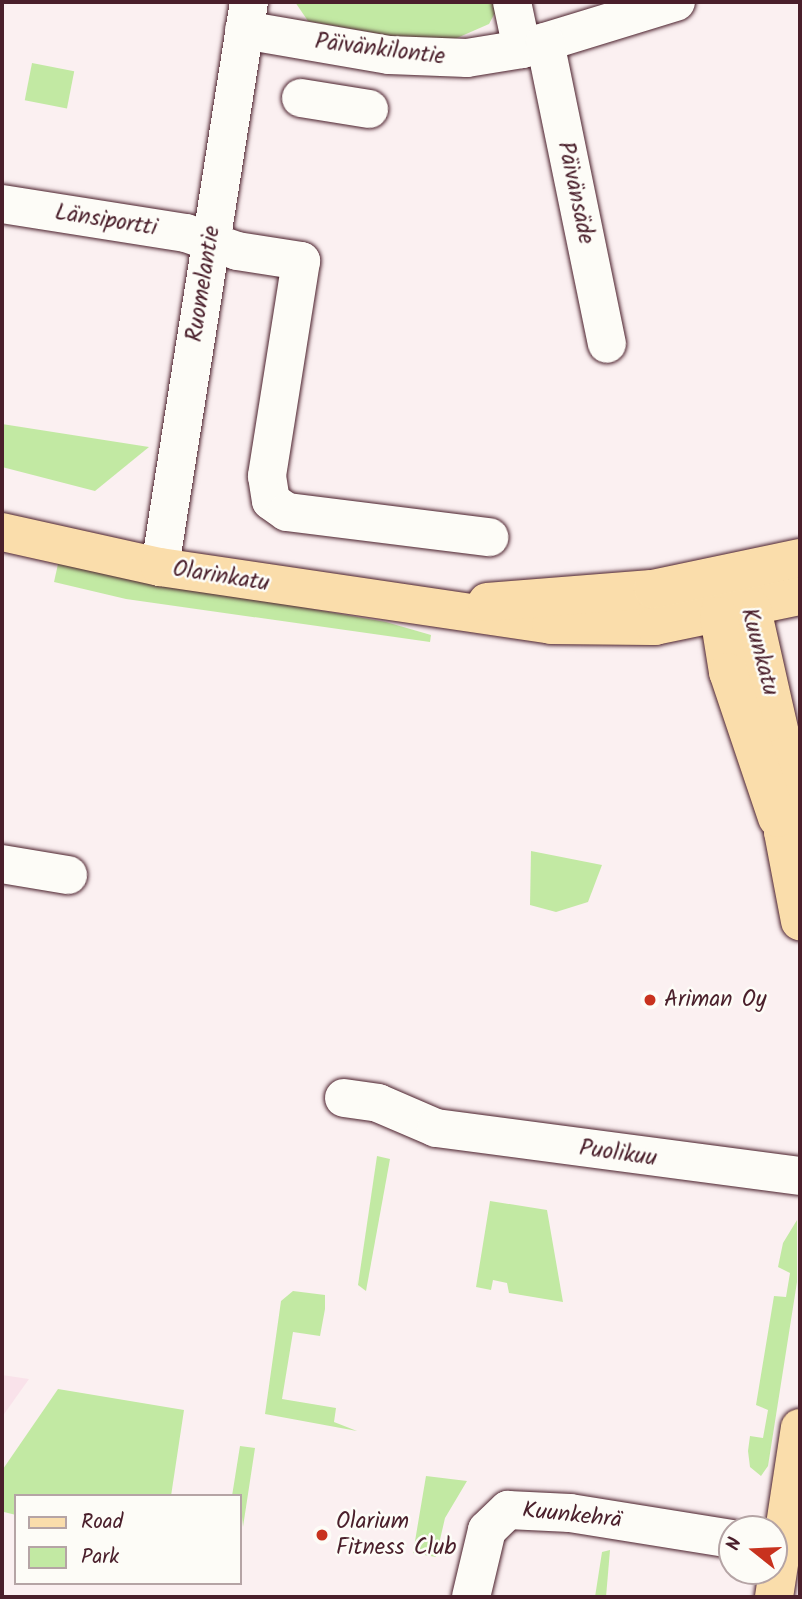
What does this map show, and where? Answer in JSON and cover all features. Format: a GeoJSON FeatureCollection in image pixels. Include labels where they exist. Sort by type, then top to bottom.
{"type":"FeatureCollection","features":[{"type":"Feature","properties":{"kind":"main road","name":"Olarinkatu"},"geometry":{"type":"LineString","coordinates":[[2,532],[160,567],[595,627],[735,612],[800,596]]}},
{"type":"Feature","properties":{"kind":"main road","name":"Olarinkatu"},"geometry":{"type":"LineString","coordinates":[[443,607],[653,589],[730,575],[800,558]]}},
{"type":"Feature","properties":{"kind":"main road","name":"Kuunkatu"},"geometry":{"type":"LineString","coordinates":[[730,575],[735,612],[785,756],[791,855],[800,921]]}},
{"type":"Feature","properties":{"kind":"main road"},"geometry":{"type":"LineString","coordinates":[[784,1515],[800,1428]]}},
{"type":"Feature","properties":{"kind":"street","name":"Päivänsäde"},"geometry":{"type":"LineString","coordinates":[[512,2],[533,46],[607,344]]}},
{"type":"Feature","properties":{"kind":"street","name":"Päivänkilontie"},"geometry":{"type":"LineString","coordinates":[[247,16],[342,48],[430,59],[533,46],[676,2]]}},
{"type":"Feature","properties":{"kind":"street","name":"Ruomelantie"},"geometry":{"type":"LineString","coordinates":[[160,567],[247,16]]}},
{"type":"Feature","properties":{"kind":"street"},"geometry":{"type":"LineString","coordinates":[[335,103],[342,48]]}},
{"type":"Feature","properties":{"kind":"street","name":"Länsiportti"},"geometry":{"type":"LineString","coordinates":[[2,204],[211,240],[301,261],[267,476],[271,501],[287,512],[489,537]]}},
{"type":"Feature","properties":{"kind":"street"},"geometry":{"type":"LineString","coordinates":[[2,864],[68,875]]}},
{"type":"Feature","properties":{"kind":"street","name":"Puolikuu"},"geometry":{"type":"LineString","coordinates":[[344,1098],[378,1103],[436,1128],[626,1169],[800,1176]]}},
{"type":"Feature","properties":{"kind":"street","name":"Kuunkehrä"},"geometry":{"type":"LineString","coordinates":[[471,1597],[487,1530],[508,1510],[570,1513],[718,1537]]}},
{"type":"Feature","properties":{"kind":"shaded area"},"geometry":{"type":"Polygon","coordinates":[[[2,1375],[29,1379],[2,1417],[2,1375]]]}},
{"type":"Feature","properties":{"kind":"green space"},"geometry":{"type":"Polygon","coordinates":[[[295,2],[494,2],[496,11],[489,24],[441,45],[308,21],[295,2]]]}},
{"type":"Feature","properties":{"kind":"green space"},"geometry":{"type":"Polygon","coordinates":[[[32,63],[74,71],[67,109],[25,100],[32,63]]]}},
{"type":"Feature","properties":{"kind":"green space"},"geometry":{"type":"Polygon","coordinates":[[[2,424],[149,447],[95,491],[2,467],[2,424]]]}},
{"type":"Feature","properties":{"kind":"green space"},"geometry":{"type":"Polygon","coordinates":[[[58,564],[386,622],[431,635],[430,642],[126,599],[54,582],[58,564]]]}},
{"type":"Feature","properties":{"kind":"green space"},"geometry":{"type":"Polygon","coordinates":[[[531,851],[602,865],[588,902],[556,912],[530,905],[531,851]]]}},
{"type":"Feature","properties":{"kind":"green space"},"geometry":{"type":"Polygon","coordinates":[[[377,1156],[390,1159],[366,1291],[358,1285],[377,1156]]]}},
{"type":"Feature","properties":{"kind":"green space"},"geometry":{"type":"Polygon","coordinates":[[[490,1201],[547,1210],[563,1302],[509,1293],[507,1283],[493,1280],[491,1290],[476,1287],[490,1201]]]}},
{"type":"Feature","properties":{"kind":"green space"},"geometry":{"type":"Polygon","coordinates":[[[797,1220],[797,1282],[768,1466],[761,1476],[750,1467],[750,1436],[763,1438],[768,1410],[756,1405],[774,1296],[786,1297],[790,1273],[778,1267],[783,1243],[797,1220]]]}},
{"type":"Feature","properties":{"kind":"green space"},"geometry":{"type":"Polygon","coordinates":[[[293,1291],[325,1295],[325,1309],[320,1336],[293,1332],[282,1399],[336,1408],[334,1422],[357,1431],[265,1414],[281,1301],[293,1291]]]}},
{"type":"Feature","properties":{"kind":"green space"},"geometry":{"type":"Polygon","coordinates":[[[58,1389],[184,1410],[171,1494],[14,1494],[14,1514],[4,1512],[3,1469],[58,1389]]]}},
{"type":"Feature","properties":{"kind":"green space"},"geometry":{"type":"Polygon","coordinates":[[[240,1446],[255,1448],[243,1527],[242,1494],[232,1494],[240,1446]]]}},
{"type":"Feature","properties":{"kind":"green space"},"geometry":{"type":"Polygon","coordinates":[[[426,1476],[467,1481],[445,1518],[436,1557],[413,1553],[426,1476]]]}},
{"type":"Feature","properties":{"kind":"green space"},"geometry":{"type":"Polygon","coordinates":[[[610,1550],[606,1597],[595,1597],[602,1552],[610,1550]]]}},
{"type":"Feature","properties":{"kind":"place","name":"Ariman Oy"},"geometry":{"type":"Point","coordinates":[650,1000]}},
{"type":"Feature","properties":{"kind":"place","name":"Olarium Fitness Club"},"geometry":{"type":"Point","coordinates":[322,1535]}}]}
